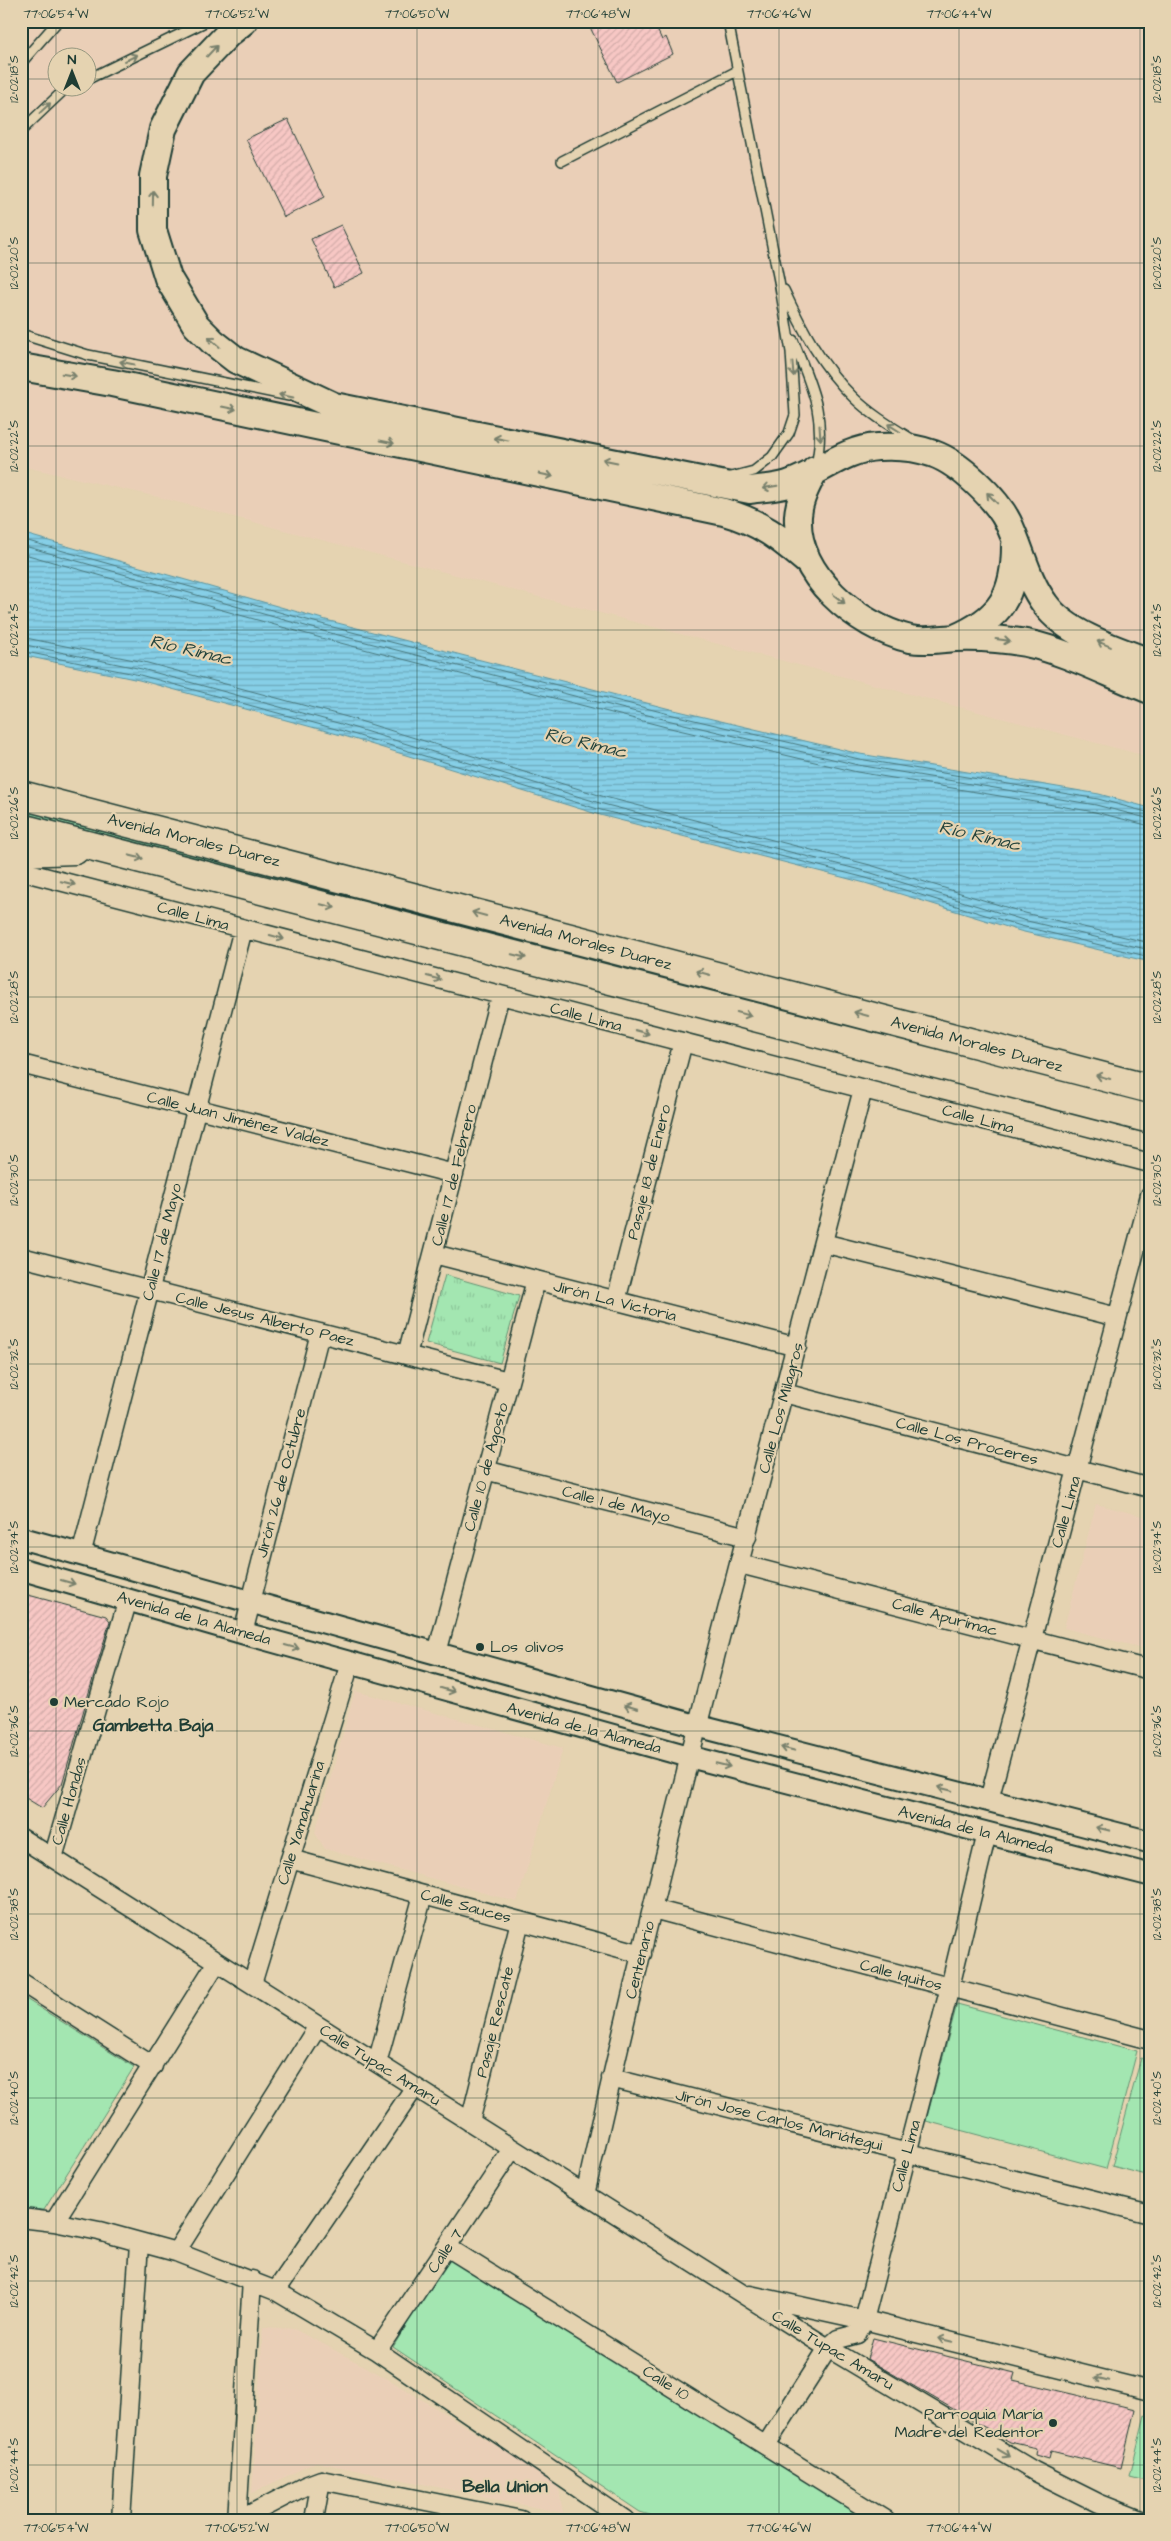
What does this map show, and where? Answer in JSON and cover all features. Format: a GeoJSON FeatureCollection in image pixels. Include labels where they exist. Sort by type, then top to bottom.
{"type":"FeatureCollection","features":[{"type":"Feature","properties":{"kind":"highway","name":"Avenida Morales Duarez"},"geometry":{"type":"LineString","coordinates":[[21,796],[1150,1089]]}},
{"type":"Feature","properties":{"kind":"highway","name":"Avenida Morales Duarez"},"geometry":{"type":"LineString","coordinates":[[21,828],[1150,1119]]}},
{"type":"Feature","properties":{"kind":"highway"},"geometry":{"type":"LineString","coordinates":[[21,852],[103,849]]}},
{"type":"Feature","properties":{"kind":"main road"},"geometry":{"type":"LineString","coordinates":[[244,21],[228,34],[190,73],[163,129],[154,176],[154,230],[168,278],[196,325],[213,342],[236,360],[334,406],[750,490],[788,484],[856,451],[876,447],[910,448],[935,454],[960,470],[996,502],[1008,522],[1035,587],[1046,606],[1062,621],[1091,638],[1150,662]]}},
{"type":"Feature","properties":{"kind":"main road"},"geometry":{"type":"LineString","coordinates":[[21,367],[112,382],[724,512],[748,519],[778,536],[808,562],[833,595],[875,626],[910,639],[930,641],[954,638],[1001,639],[1028,644],[1063,655],[1150,690]]}},
{"type":"Feature","properties":{"kind":"main road"},"geometry":{"type":"LineString","coordinates":[[808,562],[802,545],[798,516],[804,492],[815,470]]}},
{"type":"Feature","properties":{"kind":"main road"},"geometry":{"type":"LineString","coordinates":[[954,638],[982,625],[1007,598],[1014,568],[1015,540]]}},
{"type":"Feature","properties":{"kind":"street","name":"Calle Lima"},"geometry":{"type":"LineString","coordinates":[[21,871],[1150,1163]]}},
{"type":"Feature","properties":{"kind":"street","name":"Calle 17 de Mayo"},"geometry":{"type":"LineString","coordinates":[[81,1555],[243,929]]}},
{"type":"Feature","properties":{"kind":"street","name":"Calle 17 de Febrero"},"geometry":{"type":"LineString","coordinates":[[407,1355],[500,995]]}},
{"type":"Feature","properties":{"kind":"street","name":"Pasaje 18 de Enero"},"geometry":{"type":"LineString","coordinates":[[616,1301],[682,1042]]}},
{"type":"Feature","properties":{"kind":"street","name":"Calle Juan Jiménez Valdez"},"geometry":{"type":"LineString","coordinates":[[21,1064],[454,1174]]}},
{"type":"Feature","properties":{"kind":"street","name":"Calle Los Milagros"},"geometry":{"type":"LineString","coordinates":[[698,1726],[863,1089]]}},
{"type":"Feature","properties":{"kind":"street","name":"Calle Lima"},"geometry":{"type":"LineString","coordinates":[[989,1800],[1150,1195]]}},
{"type":"Feature","properties":{"kind":"street"},"geometry":{"type":"LineString","coordinates":[[823,1243],[1117,1317]]}},
{"type":"Feature","properties":{"kind":"street","name":"Jirón La Victoria"},"geometry":{"type":"LineString","coordinates":[[434,1254],[797,1347]]}},
{"type":"Feature","properties":{"kind":"street","name":"Calle Jesus Alberto Paez"},"geometry":{"type":"LineString","coordinates":[[21,1257],[508,1381]]}},
{"type":"Feature","properties":{"kind":"street","name":"Calle 10 de Agosto"},"geometry":{"type":"LineString","coordinates":[[437,1653],[536,1280]]}},
{"type":"Feature","properties":{"kind":"street","name":"Jirón 26 de Octubre"},"geometry":{"type":"LineString","coordinates":[[243,1633],[320,1333]]}},
{"type":"Feature","properties":{"kind":"street","name":"Calle Los Proceres"},"geometry":{"type":"LineString","coordinates":[[784,1393],[1150,1488]]}},
{"type":"Feature","properties":{"kind":"street","name":"Calle 1 de Mayo"},"geometry":{"type":"LineString","coordinates":[[485,1470],[747,1537]]}},
{"type":"Feature","properties":{"kind":"street","name":"Avenida de la Alameda"},"geometry":{"type":"LineString","coordinates":[[21,1538],[698,1726],[1150,1842]]}},
{"type":"Feature","properties":{"kind":"street","name":"Calle Apurímac"},"geometry":{"type":"LineString","coordinates":[[740,1564],[1150,1670]]}},
{"type":"Feature","properties":{"kind":"street","name":"Avenida de la Alameda"},"geometry":{"type":"LineString","coordinates":[[21,1569],[243,1633],[691,1757],[1150,1875]]}},
{"type":"Feature","properties":{"kind":"street","name":"Calle Hondas"},"geometry":{"type":"LineString","coordinates":[[53,1858],[128,1599]]}},
{"type":"Feature","properties":{"kind":"street","name":"Calle Yamahuarina"},"geometry":{"type":"LineString","coordinates":[[252,1984],[350,1663]]}},
{"type":"Feature","properties":{"kind":"street","name":"Centenario"},"geometry":{"type":"LineString","coordinates":[[585,2195],[611,2078],[698,1726]]}},
{"type":"Feature","properties":{"kind":"street","name":"Calle Lima"},"geometry":{"type":"LineString","coordinates":[[864,2320],[950,1987],[986,1833]]}},
{"type":"Feature","properties":{"kind":"street","name":"Calle Tupac Amaru"},"geometry":{"type":"LineString","coordinates":[[21,1838],[828,2348],[1034,2471],[1098,2503],[1141,2520]]}},
{"type":"Feature","properties":{"kind":"street","name":"Calle Sauces"},"geometry":{"type":"LineString","coordinates":[[290,1858],[642,1954]]}},
{"type":"Feature","properties":{"kind":"street"},"geometry":{"type":"LineString","coordinates":[[376,2063],[423,1895]]}},
{"type":"Feature","properties":{"kind":"street","name":"Calle Iquitos"},"geometry":{"type":"LineString","coordinates":[[653,1909],[1150,2040]]}},
{"type":"Feature","properties":{"kind":"street","name":"Pasaje Rescate"},"geometry":{"type":"LineString","coordinates":[[470,2122],[520,1921]]}},
{"type":"Feature","properties":{"kind":"street"},"geometry":{"type":"LineString","coordinates":[[54,2222],[217,1962]]}},
{"type":"Feature","properties":{"kind":"street"},"geometry":{"type":"LineString","coordinates":[[21,1982],[153,2066]]}},
{"type":"Feature","properties":{"kind":"street"},"geometry":{"type":"LineString","coordinates":[[176,2252],[318,2026]]}},
{"type":"Feature","properties":{"kind":"street","name":"Jirón Jose Carlos Mariátegui"},"geometry":{"type":"LineString","coordinates":[[611,2078],[1150,2214]]}},
{"type":"Feature","properties":{"kind":"street"},"geometry":{"type":"LineString","coordinates":[[276,2291],[415,2087]]}},
{"type":"Feature","properties":{"kind":"street","name":"Calle 7"},"geometry":{"type":"LineString","coordinates":[[376,2351],[512,2149]]}},
{"type":"Feature","properties":{"kind":"street"},"geometry":{"type":"LineString","coordinates":[[21,2218],[54,2222],[176,2252],[252,2280],[276,2291],[376,2351],[625,2520]]}},
{"type":"Feature","properties":{"kind":"street"},"geometry":{"type":"LineString","coordinates":[[121,2520],[140,2243]]}},
{"type":"Feature","properties":{"kind":"street","name":"Calle 10"},"geometry":{"type":"LineString","coordinates":[[447,2247],[885,2520]]}},
{"type":"Feature","properties":{"kind":"street"},"geometry":{"type":"LineString","coordinates":[[238,2520],[252,2280]]}},
{"type":"Feature","properties":{"kind":"street","name":"Calle Tupac Amaru"},"geometry":{"type":"LineString","coordinates":[[738,2292],[864,2320],[1150,2391]]}},
{"type":"Feature","properties":{"kind":"street"},"geometry":{"type":"LineString","coordinates":[[766,2445],[828,2348],[838,2339],[857,2334],[864,2320]]}},
{"type":"Feature","properties":{"kind":"street"},"geometry":{"type":"LineString","coordinates":[[238,2520],[305,2486],[321,2480],[521,2520]]}},
{"type":"Feature","properties":{"kind":"street"},"geometry":{"type":"LineString","coordinates":[[314,2520],[321,2480]]}},
{"type":"Feature","properties":{"kind":"lane"},"geometry":{"type":"LineString","coordinates":[[21,63],[58,21]]}},
{"type":"Feature","properties":{"kind":"lane"},"geometry":{"type":"LineString","coordinates":[[98,74],[207,21]]}},
{"type":"Feature","properties":{"kind":"lane"},"geometry":{"type":"LineString","coordinates":[[716,482],[754,471],[772,456],[789,433],[795,414],[786,321],[728,21]]}},
{"type":"Feature","properties":{"kind":"lane"},"geometry":{"type":"LineString","coordinates":[[562,161],[738,71]]}},
{"type":"Feature","properties":{"kind":"lane"},"geometry":{"type":"LineString","coordinates":[[21,131],[56,98]]}},
{"type":"Feature","properties":{"kind":"lane"},"geometry":{"type":"LineString","coordinates":[[779,281],[800,325],[822,361],[853,397],[881,420],[935,454]]}},
{"type":"Feature","properties":{"kind":"lane"},"geometry":{"type":"LineString","coordinates":[[786,321],[818,403],[820,445],[815,470]]}},
{"type":"Feature","properties":{"kind":"lane"},"geometry":{"type":"LineString","coordinates":[[21,334],[88,355],[334,406]]}},
{"type":"Feature","properties":{"kind":"shaded area"},"geometry":{"type":"Polygon","coordinates":[[[21,21],[1150,21],[1150,757],[154,496],[21,466],[21,21]]]}},
{"type":"Feature","properties":{"kind":"shaded area"},"geometry":{"type":"Polygon","coordinates":[[[1096,1504],[1150,1518],[1150,1650],[1064,1628],[1096,1504]]]}},
{"type":"Feature","properties":{"kind":"shaded area"},"geometry":{"type":"Polygon","coordinates":[[[355,1691],[563,1748],[517,1902],[325,1849],[315,1833],[355,1691]]]}},
{"type":"Feature","properties":{"kind":"shaded area"},"geometry":{"type":"Polygon","coordinates":[[[263,2327],[294,2329],[327,2346],[388,2379],[558,2483],[563,2513],[316,2462],[252,2493],[263,2327]]]}},
{"type":"Feature","properties":{"kind":"green space"},"geometry":{"type":"Polygon","coordinates":[[[21,804],[1150,1098],[1150,1112],[21,820],[21,804]]]}},
{"type":"Feature","properties":{"kind":"green space"},"geometry":{"type":"Polygon","coordinates":[[[445,1275],[519,1296],[500,1363],[426,1343],[445,1275]]]}},
{"type":"Feature","properties":{"kind":"green space"},"geometry":{"type":"Polygon","coordinates":[[[21,1996],[134,2067],[44,2210],[21,2208],[21,1996]]]}},
{"type":"Feature","properties":{"kind":"green space"},"geometry":{"type":"Polygon","coordinates":[[[957,2004],[1137,2051],[1106,2169],[926,2121],[957,2004]]]}},
{"type":"Feature","properties":{"kind":"green space"},"geometry":{"type":"Polygon","coordinates":[[[1141,2058],[1150,2060],[1150,2176],[1112,2166],[1141,2058]]]}},
{"type":"Feature","properties":{"kind":"green space"},"geometry":{"type":"Polygon","coordinates":[[[447,2258],[868,2520],[666,2520],[640,2512],[393,2347],[447,2258]]]}},
{"type":"Feature","properties":{"kind":"green space"},"geometry":{"type":"Polygon","coordinates":[[[1145,2415],[1150,2417],[1150,2481],[1130,2476],[1145,2415]]]}},
{"type":"Feature","properties":{"kind":"water","name":"Río Rímac"},"geometry":{"type":"Polygon","coordinates":[[[21,533],[326,620],[670,709],[860,754],[1099,794],[1150,808],[1150,962],[1020,931],[865,883],[600,815],[341,735],[139,680],[21,655],[21,533]]]}},
{"type":"Feature","properties":{"kind":"building"},"geometry":{"type":"Polygon","coordinates":[[[587,21],[653,21],[662,40],[666,37],[673,54],[617,82],[587,21]]]}},
{"type":"Feature","properties":{"kind":"building"},"geometry":{"type":"Polygon","coordinates":[[[288,119],[325,197],[284,217],[246,139],[288,119]]]}},
{"type":"Feature","properties":{"kind":"building"},"geometry":{"type":"Polygon","coordinates":[[[341,225],[364,273],[334,287],[311,239],[341,225]]]}},
{"type":"Feature","properties":{"kind":"building","name":"Mercado Rojo"},"geometry":{"type":"Polygon","coordinates":[[[21,1593],[106,1616],[110,1621],[62,1784],[42,1808],[21,1795],[21,1593]]]}},
{"type":"Feature","properties":{"kind":"building","name":"Parroquia María Madre del Redentor"},"geometry":{"type":"Polygon","coordinates":[[[873,2338],[1015,2373],[1013,2380],[1135,2409],[1121,2468],[1051,2451],[1049,2459],[1035,2455],[1036,2448],[1010,2442],[867,2359],[873,2338]]]}},
{"type":"Feature","properties":{"kind":"place","name":"Los olivos"},"geometry":{"type":"Point","coordinates":[480,1647]}},
{"type":"Feature","properties":{"kind":"place","name":"Mercado Rojo"},"geometry":{"type":"Point","coordinates":[54,1702]}},
{"type":"Feature","properties":{"kind":"place","name":"Parroquia María Madre del Redentor"},"geometry":{"type":"Point","coordinates":[1053,2423]}},
{"type":"Feature","properties":{"kind":"district","name":"Gambetta Baja"},"geometry":{"type":"Point","coordinates":[153,1725]}},
{"type":"Feature","properties":{"kind":"district","name":"Bella Union"},"geometry":{"type":"Point","coordinates":[505,2486]}}]}
